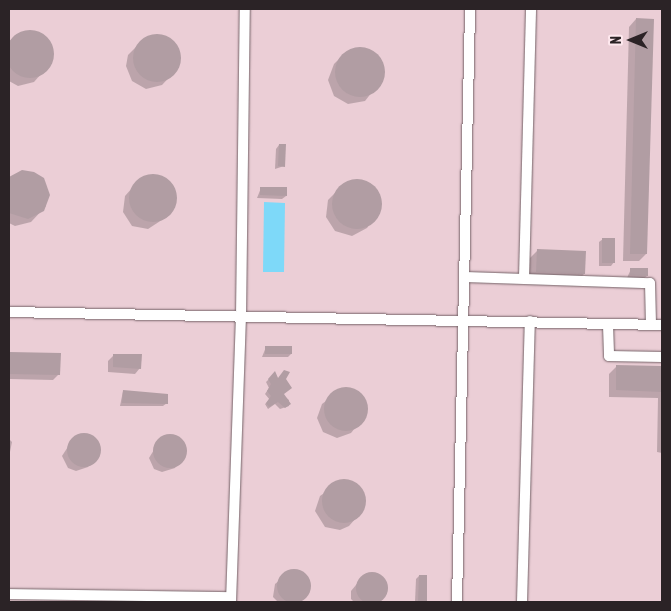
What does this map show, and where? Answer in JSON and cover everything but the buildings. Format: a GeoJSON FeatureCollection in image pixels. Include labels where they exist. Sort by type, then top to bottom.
{"type":"FeatureCollection","features":[{"type":"Feature","properties":{"kind":"lane"},"geometry":{"type":"LineString","coordinates":[[9,594],[80,599],[231,600],[241,316],[245,9]]}},
{"type":"Feature","properties":{"kind":"lane"},"geometry":{"type":"LineString","coordinates":[[457,602],[470,9]]}},
{"type":"Feature","properties":{"kind":"lane"},"geometry":{"type":"LineString","coordinates":[[524,278],[531,9]]}},
{"type":"Feature","properties":{"kind":"lane"},"geometry":{"type":"LineString","coordinates":[[465,277],[650,283],[651,325]]}},
{"type":"Feature","properties":{"kind":"lane"},"geometry":{"type":"LineString","coordinates":[[9,312],[662,325]]}},
{"type":"Feature","properties":{"kind":"lane"},"geometry":{"type":"LineString","coordinates":[[522,602],[530,322]]}},
{"type":"Feature","properties":{"kind":"lane"},"geometry":{"type":"LineString","coordinates":[[608,325],[609,356],[662,357]]}},
{"type":"Feature","properties":{"kind":"shaded area"},"geometry":{"type":"Polygon","coordinates":[[[9,9],[662,9],[662,602],[9,602],[9,9]]]}},
{"type":"Feature","properties":{"kind":"water"},"geometry":{"type":"Polygon","coordinates":[[[264,202],[285,203],[284,272],[263,272],[264,202]]]}}]}
